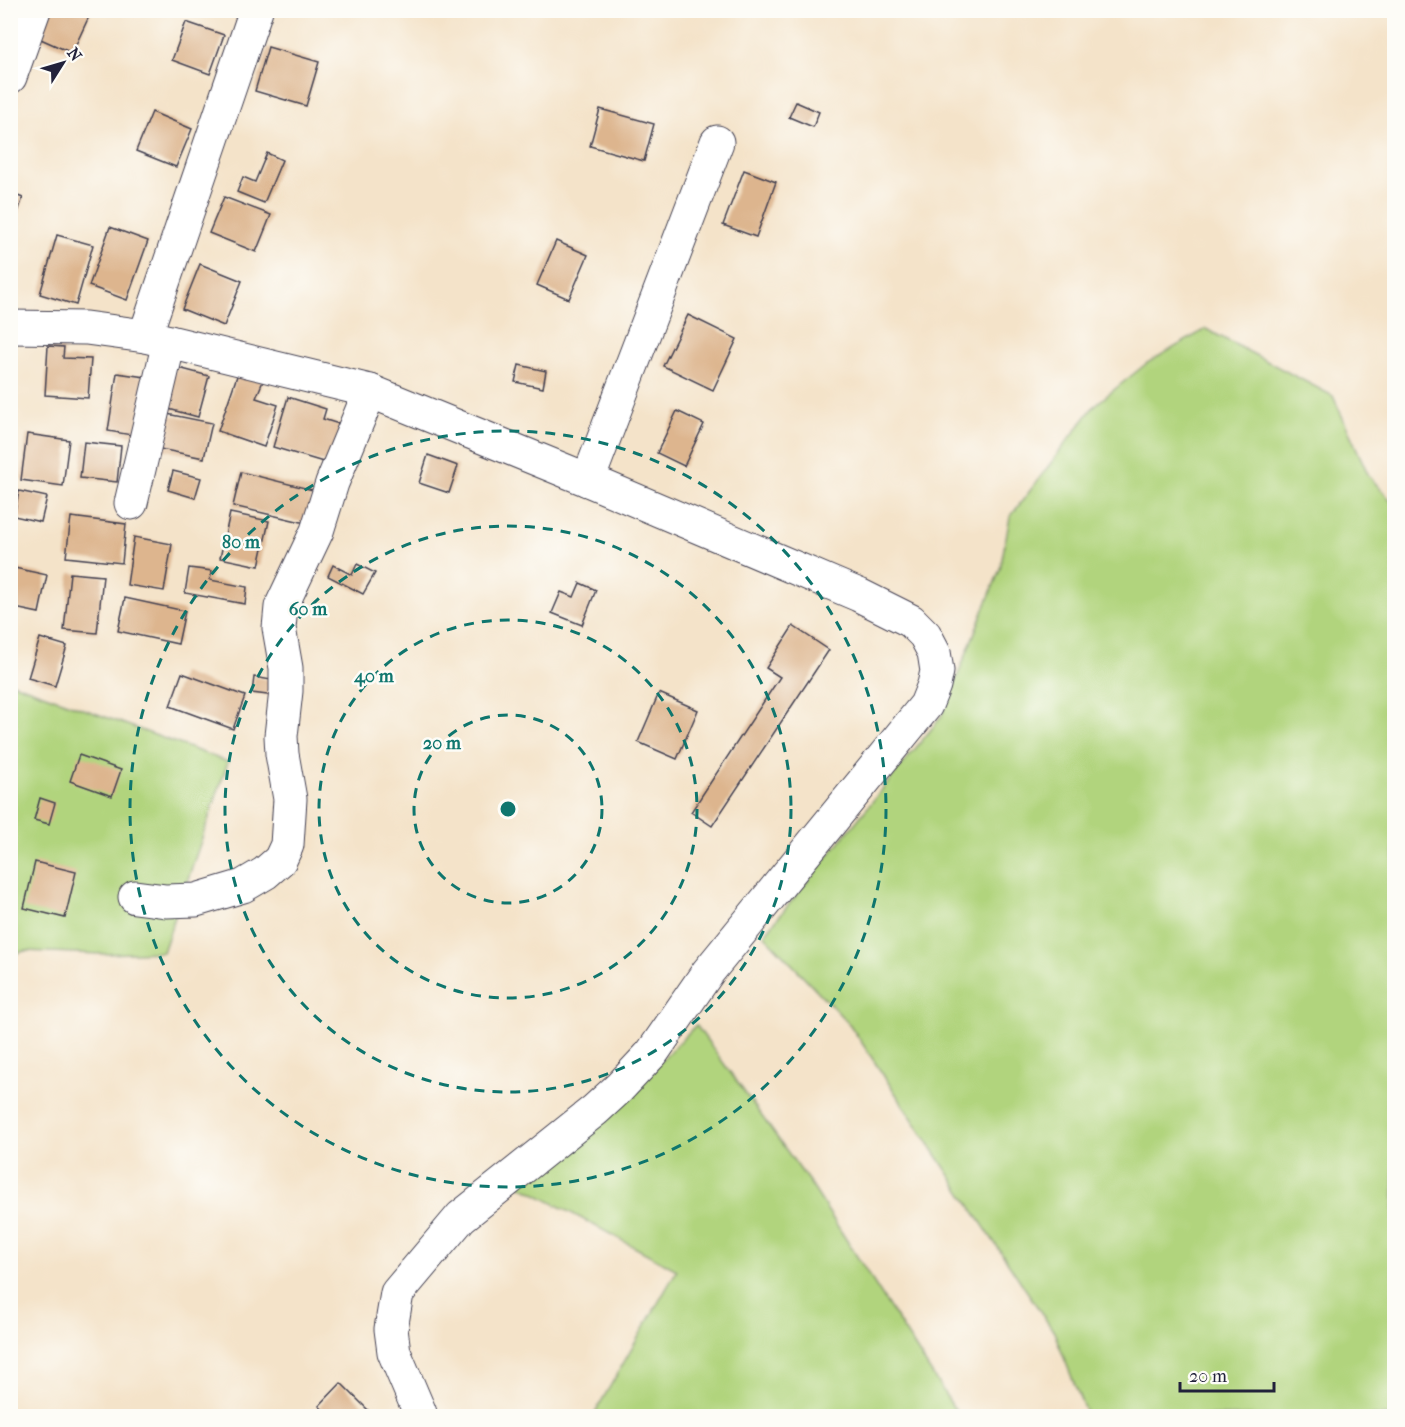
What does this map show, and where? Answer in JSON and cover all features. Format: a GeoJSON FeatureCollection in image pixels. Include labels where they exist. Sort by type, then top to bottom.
{"type":"FeatureCollection","features":[{"type":"Feature","properties":{"kind":"street"},"geometry":{"type":"LineString","coordinates":[[10,77],[34,10]]}},
{"type":"Feature","properties":{"kind":"street"},"geometry":{"type":"LineString","coordinates":[[132,503],[157,339],[256,10]]}},
{"type":"Feature","properties":{"kind":"street"},"geometry":{"type":"LineString","coordinates":[[588,480],[717,142]]}},
{"type":"Feature","properties":{"kind":"street"},"geometry":{"type":"LineString","coordinates":[[10,327],[86,328],[157,339],[370,391],[859,595],[911,621],[925,635],[934,652],[936,671],[934,685],[926,705],[708,972],[652,1053],[595,1110],[461,1217],[397,1293],[391,1329],[394,1352],[420,1413],[419,1416]]}},
{"type":"Feature","properties":{"kind":"street"},"geometry":{"type":"LineString","coordinates":[[135,897],[166,901],[196,900],[243,886],[265,873],[280,860],[287,845],[290,799],[281,736],[286,668],[279,628],[280,607],[316,531],[332,483],[370,391]]}},
{"type":"Feature","properties":{"kind":"green space"},"geometry":{"type":"Polygon","coordinates":[[[1206,329],[1333,396],[1369,476],[1394,504],[1394,1416],[1087,1416],[1054,1332],[850,1025],[764,935],[941,717],[1000,569],[1010,517],[1094,406],[1147,363],[1206,329]]]}},
{"type":"Feature","properties":{"kind":"green space"},"geometry":{"type":"Polygon","coordinates":[[[10,682],[228,762],[163,952],[102,954],[24,951],[11,955],[10,682]]]}},
{"type":"Feature","properties":{"kind":"green space"},"geometry":{"type":"Polygon","coordinates":[[[696,1025],[810,1183],[959,1416],[593,1416],[677,1270],[510,1180],[612,1111],[696,1025]]]}},
{"type":"Feature","properties":{"kind":"building"},"geometry":{"type":"Polygon","coordinates":[[[45,10],[92,10],[72,53],[34,36],[45,10]]]}},
{"type":"Feature","properties":{"kind":"building"},"geometry":{"type":"Polygon","coordinates":[[[186,22],[224,35],[210,74],[172,60],[186,22]]]}},
{"type":"Feature","properties":{"kind":"building"},"geometry":{"type":"Polygon","coordinates":[[[268,47],[319,62],[306,106],[255,91],[268,47]]]}},
{"type":"Feature","properties":{"kind":"building"},"geometry":{"type":"Polygon","coordinates":[[[796,102],[819,112],[813,127],[789,117],[796,102]]]}},
{"type":"Feature","properties":{"kind":"building"},"geometry":{"type":"Polygon","coordinates":[[[600,109],[654,124],[644,161],[590,146],[600,109]]]}},
{"type":"Feature","properties":{"kind":"building"},"geometry":{"type":"Polygon","coordinates":[[[152,112],[192,129],[176,167],[136,151],[152,112]]]}},
{"type":"Feature","properties":{"kind":"building"},"geometry":{"type":"Polygon","coordinates":[[[267,153],[282,160],[264,203],[237,192],[243,177],[255,182],[267,153]]]}},
{"type":"Feature","properties":{"kind":"building"},"geometry":{"type":"Polygon","coordinates":[[[744,170],[776,182],[756,237],[723,225],[744,170]]]}},
{"type":"Feature","properties":{"kind":"building"},"geometry":{"type":"Polygon","coordinates":[[[10,193],[23,198],[11,231],[10,231],[10,193]]]}},
{"type":"Feature","properties":{"kind":"building"},"geometry":{"type":"Polygon","coordinates":[[[224,197],[271,215],[256,252],[209,233],[224,197]]]}},
{"type":"Feature","properties":{"kind":"building"},"geometry":{"type":"Polygon","coordinates":[[[110,227],[148,241],[127,300],[89,286],[110,227]]]}},
{"type":"Feature","properties":{"kind":"building"},"geometry":{"type":"Polygon","coordinates":[[[57,235],[93,245],[76,305],[40,294],[57,235]]]}},
{"type":"Feature","properties":{"kind":"building"},"geometry":{"type":"Polygon","coordinates":[[[556,241],[588,255],[569,299],[537,285],[556,241]]]}},
{"type":"Feature","properties":{"kind":"building"},"geometry":{"type":"Polygon","coordinates":[[[200,264],[242,281],[224,326],[182,309],[200,264]]]}},
{"type":"Feature","properties":{"kind":"building"},"geometry":{"type":"Polygon","coordinates":[[[688,315],[737,339],[713,390],[663,366],[688,315]]]}},
{"type":"Feature","properties":{"kind":"building"},"geometry":{"type":"Polygon","coordinates":[[[48,346],[64,347],[63,358],[91,359],[88,398],[45,395],[48,346]]]}},
{"type":"Feature","properties":{"kind":"building"},"geometry":{"type":"Polygon","coordinates":[[[519,365],[546,371],[543,388],[515,382],[519,365]]]}},
{"type":"Feature","properties":{"kind":"building"},"geometry":{"type":"Polygon","coordinates":[[[175,367],[209,376],[198,417],[165,408],[175,367]]]}},
{"type":"Feature","properties":{"kind":"building"},"geometry":{"type":"Polygon","coordinates":[[[117,373],[145,377],[137,436],[108,431],[117,373]]]}},
{"type":"Feature","properties":{"kind":"building"},"geometry":{"type":"Polygon","coordinates":[[[238,373],[263,381],[256,398],[278,405],[264,447],[218,431],[238,373]]]}},
{"type":"Feature","properties":{"kind":"building"},"geometry":{"type":"Polygon","coordinates":[[[288,397],[326,409],[323,419],[342,425],[330,464],[273,447],[288,397]]]}},
{"type":"Feature","properties":{"kind":"building"},"geometry":{"type":"Polygon","coordinates":[[[677,411],[704,424],[684,466],[657,453],[677,411]]]}},
{"type":"Feature","properties":{"kind":"building"},"geometry":{"type":"Polygon","coordinates":[[[167,414],[212,423],[204,458],[160,449],[167,414]]]}},
{"type":"Feature","properties":{"kind":"building"},"geometry":{"type":"Polygon","coordinates":[[[27,434],[69,440],[63,486],[21,480],[27,434]]]}},
{"type":"Feature","properties":{"kind":"building"},"geometry":{"type":"Polygon","coordinates":[[[84,442],[121,446],[117,482],[80,478],[84,442]]]}},
{"type":"Feature","properties":{"kind":"building"},"geometry":{"type":"Polygon","coordinates":[[[428,455],[458,466],[449,493],[419,483],[428,455]]]}},
{"type":"Feature","properties":{"kind":"building"},"geometry":{"type":"Polygon","coordinates":[[[173,471],[201,478],[195,498],[168,490],[173,471]]]}},
{"type":"Feature","properties":{"kind":"building"},"geometry":{"type":"Polygon","coordinates":[[[241,472],[313,490],[306,523],[233,506],[241,472]]]}},
{"type":"Feature","properties":{"kind":"building"},"geometry":{"type":"Polygon","coordinates":[[[19,491],[47,497],[41,522],[14,516],[19,491]]]}},
{"type":"Feature","properties":{"kind":"building"},"geometry":{"type":"Polygon","coordinates":[[[230,513],[269,521],[259,566],[220,558],[230,513]]]}},
{"type":"Feature","properties":{"kind":"building"},"geometry":{"type":"Polygon","coordinates":[[[71,517],[126,524],[122,563],[66,557],[71,517]]]}},
{"type":"Feature","properties":{"kind":"building"},"geometry":{"type":"Polygon","coordinates":[[[134,537],[172,544],[164,591],[127,585],[134,537]]]}},
{"type":"Feature","properties":{"kind":"building"},"geometry":{"type":"Polygon","coordinates":[[[357,564],[375,573],[363,594],[328,576],[333,565],[352,575],[357,564]]]}},
{"type":"Feature","properties":{"kind":"building"},"geometry":{"type":"Polygon","coordinates":[[[10,567],[47,575],[39,613],[10,607],[10,567]]]}},
{"type":"Feature","properties":{"kind":"building"},"geometry":{"type":"Polygon","coordinates":[[[189,568],[212,571],[210,580],[247,587],[245,604],[185,593],[189,568]]]}},
{"type":"Feature","properties":{"kind":"building"},"geometry":{"type":"Polygon","coordinates":[[[70,573],[103,576],[97,633],[64,630],[70,573]]]}},
{"type":"Feature","properties":{"kind":"building"},"geometry":{"type":"Polygon","coordinates":[[[580,583],[596,590],[582,625],[552,613],[561,592],[574,597],[580,583]]]}},
{"type":"Feature","properties":{"kind":"building"},"geometry":{"type":"Polygon","coordinates":[[[125,598],[185,611],[178,644],[118,631],[125,598]]]}},
{"type":"Feature","properties":{"kind":"building"},"geometry":{"type":"Polygon","coordinates":[[[793,626],[829,650],[712,826],[691,812],[780,677],[766,668],[793,626]]]}},
{"type":"Feature","properties":{"kind":"building"},"geometry":{"type":"Polygon","coordinates":[[[40,638],[67,646],[55,686],[28,678],[40,638]]]}},
{"type":"Feature","properties":{"kind":"building"},"geometry":{"type":"Polygon","coordinates":[[[182,673],[245,696],[233,729],[170,706],[182,673]]]}},
{"type":"Feature","properties":{"kind":"building"},"geometry":{"type":"Polygon","coordinates":[[[254,677],[277,681],[275,696],[252,693],[254,677]]]}},
{"type":"Feature","properties":{"kind":"building"},"geometry":{"type":"Polygon","coordinates":[[[659,693],[698,710],[677,759],[638,742],[659,693]]]}},
{"type":"Feature","properties":{"kind":"building"},"geometry":{"type":"Polygon","coordinates":[[[79,755],[121,770],[112,796],[70,781],[79,755]]]}},
{"type":"Feature","properties":{"kind":"building"},"geometry":{"type":"Polygon","coordinates":[[[40,798],[55,803],[49,824],[34,820],[40,798]]]}},
{"type":"Feature","properties":{"kind":"building"},"geometry":{"type":"Polygon","coordinates":[[[35,862],[76,872],[65,918],[24,908],[35,862]]]}},
{"type":"Feature","properties":{"kind":"building"},"geometry":{"type":"Polygon","coordinates":[[[341,1383],[372,1414],[370,1416],[330,1416],[319,1406],[341,1383]]]}}]}
